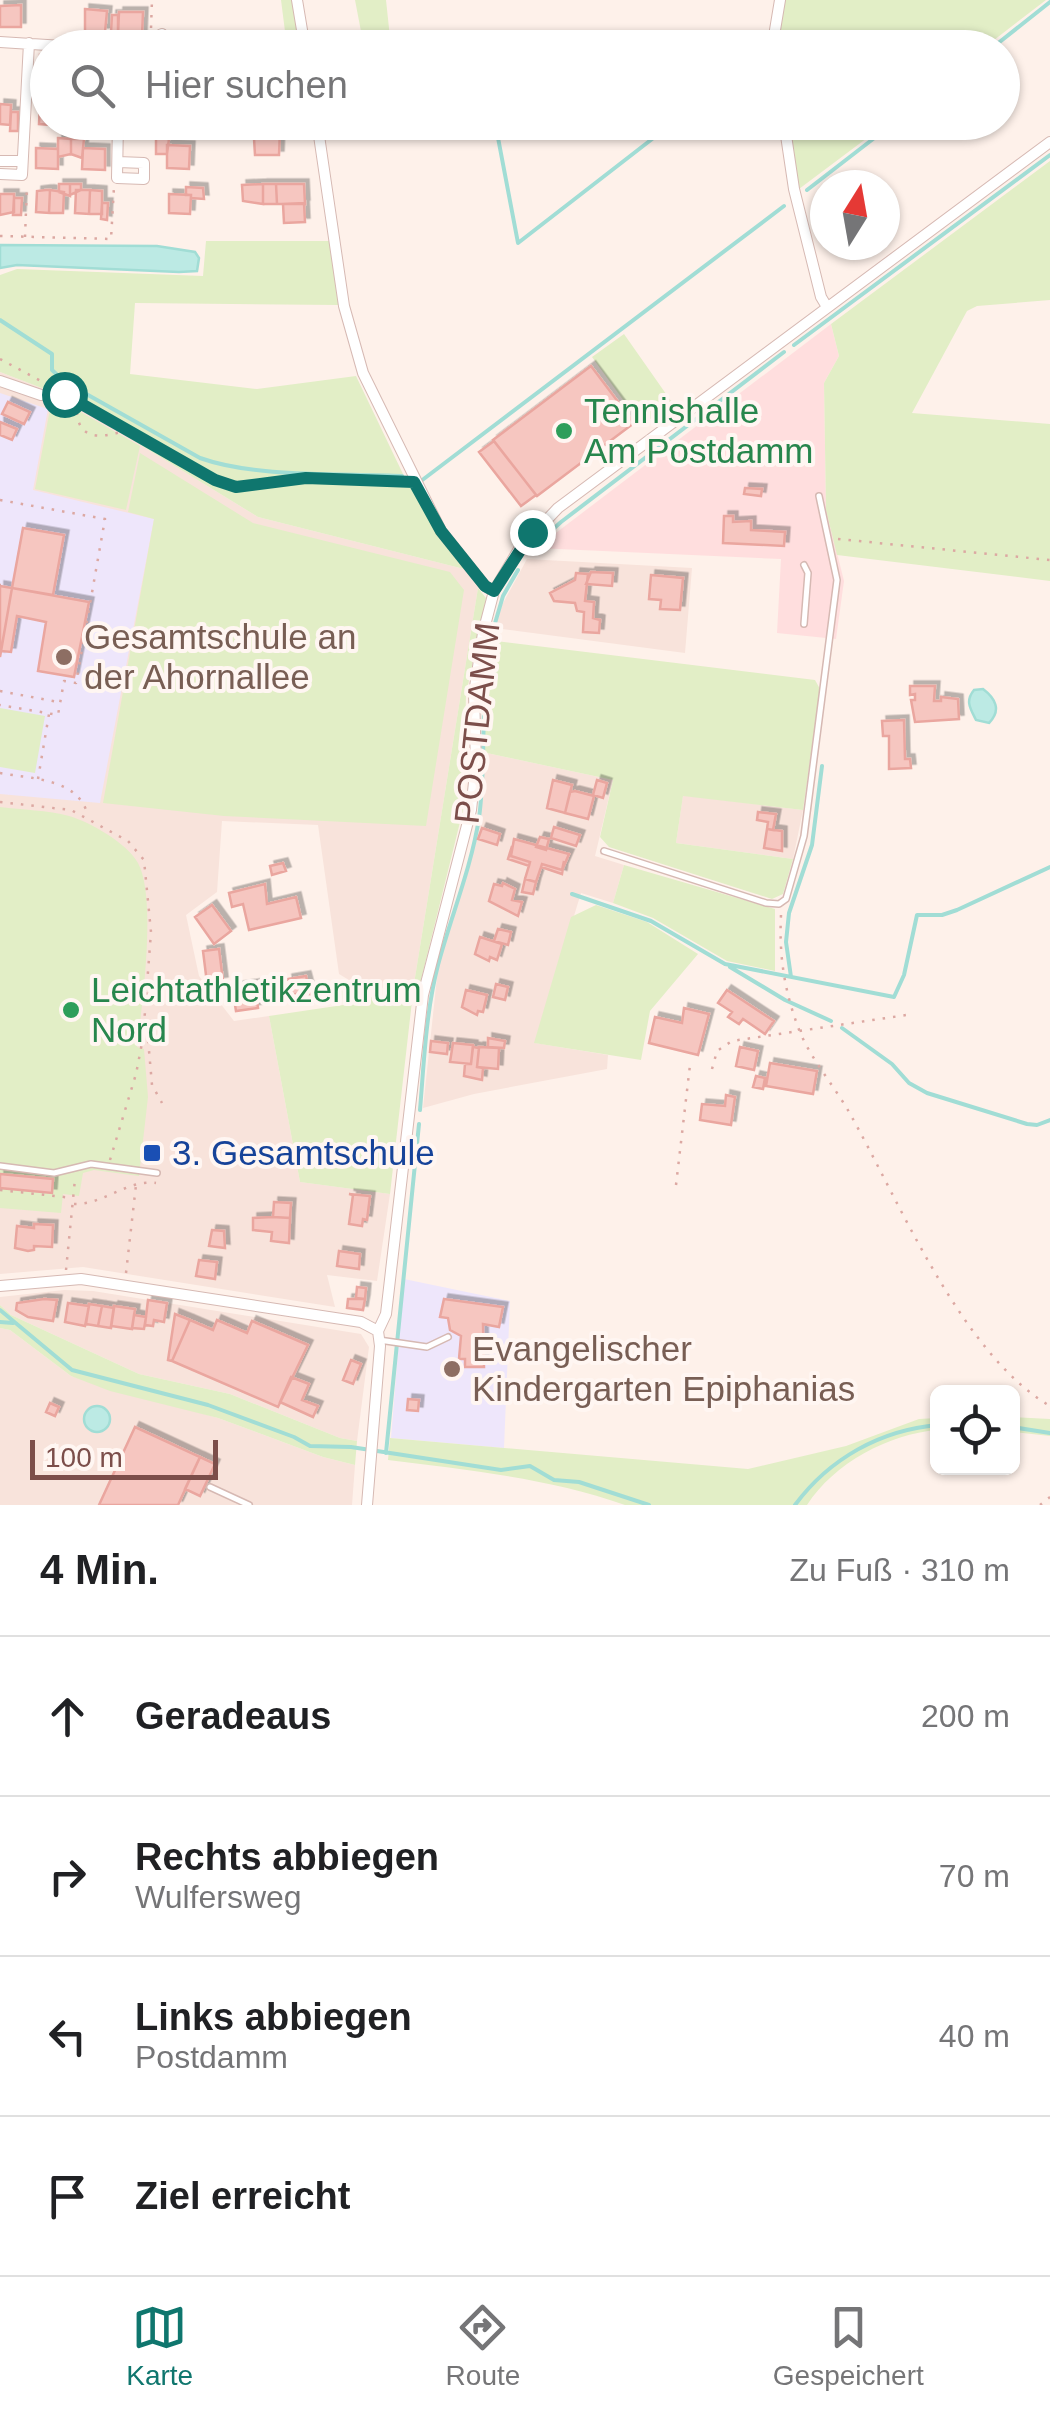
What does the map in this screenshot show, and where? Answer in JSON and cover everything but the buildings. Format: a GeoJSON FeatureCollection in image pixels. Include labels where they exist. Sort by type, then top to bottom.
{"type":"FeatureCollection","features":[{"type":"Feature","properties":{"kind":"street"},"geometry":{"type":"LineString","coordinates":[[297,0],[302,30]]}},
{"type":"Feature","properties":{"kind":"street"},"geometry":{"type":"LineString","coordinates":[[775,30],[780,0]]}},
{"type":"Feature","properties":{"kind":"street"},"geometry":{"type":"LineString","coordinates":[[0,42],[29,43],[22,174],[0,174]]}},
{"type":"Feature","properties":{"kind":"street"},"geometry":{"type":"LineString","coordinates":[[118,140],[118,162],[118,178],[144,179],[144,163],[118,162]]}},
{"type":"Feature","properties":{"kind":"street"},"geometry":{"type":"LineString","coordinates":[[320,140],[352,341],[362,373],[441,531],[485,586],[494,591]]}},
{"type":"Feature","properties":{"kind":"street"},"geometry":{"type":"LineString","coordinates":[[787,140],[794,190],[827,307]]}},
{"type":"Feature","properties":{"kind":"street","name":"POSTDAMM"},"geometry":{"type":"LineString","coordinates":[[367,1505],[378,1336],[386,1314],[423,995],[471,810],[476,764],[476,670],[494,591],[519,549],[558,508],[1050,142]]}},
{"type":"Feature","properties":{"kind":"street"},"geometry":{"type":"LineString","coordinates":[[0,160],[22,161]]}},
{"type":"Feature","properties":{"kind":"street"},"geometry":{"type":"LineString","coordinates":[[0,381],[41,396]]}},
{"type":"Feature","properties":{"kind":"street"},"geometry":{"type":"LineString","coordinates":[[0,1286],[80,1279],[124,1284],[361,1322],[378,1336]]}},
{"type":"Feature","properties":{"kind":"lane"},"geometry":{"type":"LineString","coordinates":[[604,851],[766,903],[779,904],[786,899],[804,836],[837,580],[819,496]]}},
{"type":"Feature","properties":{"kind":"lane"},"geometry":{"type":"LineString","coordinates":[[804,565],[808,573],[804,624]]}},
{"type":"Feature","properties":{"kind":"lane"},"geometry":{"type":"LineString","coordinates":[[0,1166],[56,1172],[91,1164],[157,1172]]}},
{"type":"Feature","properties":{"kind":"lane"},"geometry":{"type":"LineString","coordinates":[[378,1336],[426,1347],[448,1338]]}},
{"type":"Feature","properties":{"kind":"lane"},"geometry":{"type":"LineString","coordinates":[[210,1487],[249,1505]]}},
{"type":"Feature","properties":{"kind":"path"},"geometry":{"type":"LineString","coordinates":[[151,30],[152,0]]}},
{"type":"Feature","properties":{"kind":"path"},"geometry":{"type":"LineString","coordinates":[[22,174],[27,186],[25,236]]}},
{"type":"Feature","properties":{"kind":"path"},"geometry":{"type":"LineString","coordinates":[[0,236],[111,238],[112,190],[118,178]]}},
{"type":"Feature","properties":{"kind":"path"},"geometry":{"type":"LineString","coordinates":[[0,359],[215,480],[236,487],[306,478],[414,482]]}},
{"type":"Feature","properties":{"kind":"path"},"geometry":{"type":"LineString","coordinates":[[41,396],[64,394]]}},
{"type":"Feature","properties":{"kind":"path"},"geometry":{"type":"LineString","coordinates":[[77,400],[76,417],[81,428],[92,436],[108,437],[128,430]]}},
{"type":"Feature","properties":{"kind":"path"},"geometry":{"type":"LineString","coordinates":[[0,500],[105,519],[76,682],[64,680],[58,715],[0,705]]}},
{"type":"Feature","properties":{"kind":"path"},"geometry":{"type":"LineString","coordinates":[[826,538],[1050,560]]}},
{"type":"Feature","properties":{"kind":"path"},"geometry":{"type":"LineString","coordinates":[[0,691],[60,702]]}},
{"type":"Feature","properties":{"kind":"path"},"geometry":{"type":"LineString","coordinates":[[38,780],[50,714]]}},
{"type":"Feature","properties":{"kind":"path"},"geometry":{"type":"LineString","coordinates":[[0,773],[60,784],[86,807],[88,818]]}},
{"type":"Feature","properties":{"kind":"path"},"geometry":{"type":"LineString","coordinates":[[0,802],[72,810],[128,842],[144,860],[151,932],[143,1038],[108,1166]]}},
{"type":"Feature","properties":{"kind":"path"},"geometry":{"type":"LineString","coordinates":[[779,904],[784,983],[799,1032],[848,1110],[949,1293],[1013,1378],[1050,1406]]}},
{"type":"Feature","properties":{"kind":"path"},"geometry":{"type":"LineString","coordinates":[[712,1069],[716,1051],[732,1042],[913,1014]]}},
{"type":"Feature","properties":{"kind":"path"},"geometry":{"type":"LineString","coordinates":[[143,1038],[148,1039],[152,1085],[162,1103]]}},
{"type":"Feature","properties":{"kind":"path"},"geometry":{"type":"LineString","coordinates":[[676,1185],[690,1065]]}},
{"type":"Feature","properties":{"kind":"path"},"geometry":{"type":"LineString","coordinates":[[64,1280],[76,1167]]}},
{"type":"Feature","properties":{"kind":"path"},"geometry":{"type":"LineString","coordinates":[[54,1196],[56,1172]]}},
{"type":"Feature","properties":{"kind":"path"},"geometry":{"type":"LineString","coordinates":[[72,1204],[87,1204],[144,1182],[156,1183]]}},
{"type":"Feature","properties":{"kind":"path"},"geometry":{"type":"LineString","coordinates":[[124,1284],[136,1185]]}},
{"type":"Feature","properties":{"kind":"path"},"geometry":{"type":"LineString","coordinates":[[0,1190],[73,1198]]}},
{"type":"Feature","properties":{"kind":"path"},"geometry":{"type":"LineString","coordinates":[[1040,1505],[1050,1496]]}},
{"type":"Feature","properties":{"kind":"shaded area"},"geometry":{"type":"Polygon","coordinates":[[[831,324],[839,356],[824,383],[826,509],[844,581],[836,639],[777,633],[781,559],[536,548],[831,324]]]}},
{"type":"Feature","properties":{"kind":"shaded area"},"geometry":{"type":"Polygon","coordinates":[[[0,372],[72,403],[258,517],[464,569],[478,588],[413,990],[359,986],[339,974],[318,825],[222,821],[217,892],[186,915],[199,976],[234,1021],[269,1016],[300,1182],[390,1194],[377,1281],[327,1275],[335,1307],[83,1267],[0,1274],[0,372]]]}},
{"type":"Feature","properties":{"kind":"shaded area","name":"Gesamtschule an der Ahornallee"},"geometry":{"type":"Polygon","coordinates":[[[0,393],[48,409],[33,490],[154,519],[100,803],[0,794],[0,393]]]}},
{"type":"Feature","properties":{"kind":"shaded area"},"geometry":{"type":"Polygon","coordinates":[[[527,559],[692,568],[685,653],[495,628],[502,605],[527,559]]]}},
{"type":"Feature","properties":{"kind":"shaded area"},"geometry":{"type":"Polygon","coordinates":[[[482,752],[613,780],[595,856],[624,865],[613,903],[581,893],[535,1043],[608,1055],[607,1069],[474,1094],[423,1108],[438,968],[471,861],[482,752]]]}},
{"type":"Feature","properties":{"kind":"shaded area"},"geometry":{"type":"Polygon","coordinates":[[[683,795],[803,810],[793,859],[676,843],[683,795]]]}},
{"type":"Feature","properties":{"kind":"shaded area","name":"Evangelischer Kindergarten Epiphanias"},"geometry":{"type":"Polygon","coordinates":[[[404,1279],[510,1301],[504,1448],[391,1438],[404,1279]]]}},
{"type":"Feature","properties":{"kind":"shaded area"},"geometry":{"type":"Polygon","coordinates":[[[93,1291],[361,1334],[369,1347],[357,1441],[340,1438],[230,1394],[139,1374],[11,1315],[0,1305],[0,1297],[93,1291]]]}},
{"type":"Feature","properties":{"kind":"shaded area"},"geometry":{"type":"Polygon","coordinates":[[[0,1328],[10,1330],[71,1376],[218,1418],[355,1465],[352,1505],[0,1505],[0,1328]]]}},
{"type":"Feature","properties":{"kind":"green space"},"geometry":{"type":"Polygon","coordinates":[[[281,0],[292,0],[297,30],[285,30],[281,0]]]}},
{"type":"Feature","properties":{"kind":"green space"},"geometry":{"type":"Polygon","coordinates":[[[355,0],[386,0],[389,30],[361,30],[355,0]]]}},
{"type":"Feature","properties":{"kind":"green space"},"geometry":{"type":"Polygon","coordinates":[[[784,0],[1046,0],[1007,30],[779,30],[784,0]]]}},
{"type":"Feature","properties":{"kind":"green space"},"geometry":{"type":"Polygon","coordinates":[[[791,140],[864,140],[824,170],[810,170],[810,181],[799,189],[791,140]]]}},
{"type":"Feature","properties":{"kind":"green space"},"geometry":{"type":"Polygon","coordinates":[[[1050,161],[1050,300],[977,306],[967,311],[912,413],[1050,424],[1050,581],[837,555],[826,510],[824,383],[839,356],[831,324],[1050,161]]]}},
{"type":"Feature","properties":{"kind":"green space"},"geometry":{"type":"Polygon","coordinates":[[[206,241],[329,241],[339,305],[135,303],[130,374],[257,389],[356,376],[403,474],[464,569],[258,517],[72,403],[0,372],[0,275],[17,269],[203,276],[206,241]]]}},
{"type":"Feature","properties":{"kind":"green space"},"geometry":{"type":"Polygon","coordinates":[[[624,334],[671,401],[642,426],[592,357],[624,334]]]}},
{"type":"Feature","properties":{"kind":"green space"},"geometry":{"type":"Polygon","coordinates":[[[58,399],[140,446],[126,510],[35,489],[50,409],[58,399]]]}},
{"type":"Feature","properties":{"kind":"green space"},"geometry":{"type":"Polygon","coordinates":[[[140,453],[253,523],[450,572],[464,590],[426,826],[224,816],[103,803],[154,519],[128,512],[140,453]]]}},
{"type":"Feature","properties":{"kind":"green space"},"geometry":{"type":"Polygon","coordinates":[[[478,588],[486,598],[466,695],[463,810],[419,988],[413,990],[478,588]]]}},
{"type":"Feature","properties":{"kind":"green space"},"geometry":{"type":"Polygon","coordinates":[[[496,641],[815,680],[820,689],[803,810],[683,796],[676,843],[793,859],[783,894],[772,899],[609,847],[600,837],[613,780],[482,752],[496,641]]]}},
{"type":"Feature","properties":{"kind":"green space"},"geometry":{"type":"Polygon","coordinates":[[[0,708],[45,716],[35,773],[0,767],[0,708]]]}},
{"type":"Feature","properties":{"kind":"green space","name":"Leichtathletikzentrum Nord"},"geometry":{"type":"Polygon","coordinates":[[[0,807],[61,814],[87,823],[126,848],[144,879],[146,953],[137,1047],[144,1049],[148,1097],[139,1176],[94,1170],[83,1173],[79,1196],[63,1194],[61,1213],[0,1208],[0,807]]]}},
{"type":"Feature","properties":{"kind":"green space"},"geometry":{"type":"Polygon","coordinates":[[[624,865],[775,909],[775,971],[727,961],[653,918],[613,903],[624,865]]]}},
{"type":"Feature","properties":{"kind":"green space"},"geometry":{"type":"Polygon","coordinates":[[[596,905],[647,922],[698,954],[650,1011],[641,1060],[534,1043],[571,917],[596,905]]]}},
{"type":"Feature","properties":{"kind":"green space"},"geometry":{"type":"Polygon","coordinates":[[[341,990],[359,996],[412,1001],[390,1194],[300,1182],[269,1016],[343,1005],[341,990]]]}},
{"type":"Feature","properties":{"kind":"green space"},"geometry":{"type":"Polygon","coordinates":[[[0,1305],[11,1315],[139,1374],[230,1394],[340,1438],[357,1441],[355,1465],[218,1418],[110,1391],[71,1376],[10,1330],[0,1328],[0,1305]]]}},
{"type":"Feature","properties":{"kind":"green space"},"geometry":{"type":"Polygon","coordinates":[[[1020,1417],[1050,1419],[1050,1436],[1020,1433],[1020,1417]]]}},
{"type":"Feature","properties":{"kind":"green space"},"geometry":{"type":"Polygon","coordinates":[[[930,1418],[930,1431],[864,1453],[832,1476],[807,1505],[625,1505],[537,1482],[388,1460],[390,1438],[748,1469],[846,1446],[930,1418]]]}},
{"type":"Feature","properties":{"kind":"water"},"geometry":{"type":"Polygon","coordinates":[[[0,245],[157,246],[195,252],[199,258],[197,271],[179,272],[17,265],[0,268],[0,245]]]}},
{"type":"Feature","properties":{"kind":"water"},"geometry":{"type":"Polygon","coordinates":[[[983,689],[995,704],[989,723],[976,720],[969,705],[974,690],[983,689]]]}},
{"type":"Feature","properties":{"kind":"water"},"geometry":{"type":"Polygon","coordinates":[[[97,1406],[106,1410],[110,1419],[106,1428],[97,1432],[88,1428],[84,1419],[88,1410],[97,1406]]]}},
{"type":"Feature","properties":{"kind":"waterway"},"geometry":{"type":"LineString","coordinates":[[1015,30],[1050,2]]}},
{"type":"Feature","properties":{"kind":"waterway"},"geometry":{"type":"LineString","coordinates":[[498,140],[518,243],[651,140]]}},
{"type":"Feature","properties":{"kind":"waterway"},"geometry":{"type":"LineString","coordinates":[[807,190],[872,140]]}},
{"type":"Feature","properties":{"kind":"waterway"},"geometry":{"type":"LineString","coordinates":[[794,345],[1050,155]]}},
{"type":"Feature","properties":{"kind":"waterway"},"geometry":{"type":"LineString","coordinates":[[421,481],[784,206]]}},
{"type":"Feature","properties":{"kind":"waterway"},"geometry":{"type":"LineString","coordinates":[[0,320],[52,354],[52,370],[65,382],[200,458],[272,472],[402,476]]}},
{"type":"Feature","properties":{"kind":"waterway"},"geometry":{"type":"LineString","coordinates":[[533,547],[784,352]]}},
{"type":"Feature","properties":{"kind":"waterway"},"geometry":{"type":"LineString","coordinates":[[493,630],[503,596],[518,570]]}},
{"type":"Feature","properties":{"kind":"waterway"},"geometry":{"type":"LineString","coordinates":[[420,1110],[434,982],[479,818],[491,643]]}},
{"type":"Feature","properties":{"kind":"waterway"},"geometry":{"type":"LineString","coordinates":[[791,977],[786,942],[789,913],[812,845],[822,766]]}},
{"type":"Feature","properties":{"kind":"waterway"},"geometry":{"type":"LineString","coordinates":[[572,894],[651,921],[725,964],[894,997],[904,975],[917,915],[942,915],[957,910],[1050,867]]}},
{"type":"Feature","properties":{"kind":"waterway"},"geometry":{"type":"LineString","coordinates":[[730,967],[785,1000],[831,1021]]}},
{"type":"Feature","properties":{"kind":"waterway"},"geometry":{"type":"LineString","coordinates":[[842,1028],[927,1093],[1027,1124],[1050,1120]]}},
{"type":"Feature","properties":{"kind":"waterway"},"geometry":{"type":"LineString","coordinates":[[386,1453],[419,1124]]}},
{"type":"Feature","properties":{"kind":"waterway"},"geometry":{"type":"LineString","coordinates":[[0,1310],[72,1370],[208,1405],[310,1446],[351,1447],[501,1470],[530,1466],[554,1480],[579,1482],[649,1505]]}},
{"type":"Feature","properties":{"kind":"waterway"},"geometry":{"type":"LineString","coordinates":[[0,1322],[13,1323]]}},
{"type":"Feature","properties":{"kind":"waterway"},"geometry":{"type":"LineString","coordinates":[[795,1505],[824,1474],[858,1450],[896,1433],[930,1426]]}},
{"type":"Feature","properties":{"kind":"waterway"},"geometry":{"type":"LineString","coordinates":[[1020,1428],[1050,1433]]}},
{"type":"Feature","properties":{"kind":"place","name":"Tennishalle Am Postdamm"},"geometry":{"type":"Point","coordinates":[564,431]}},
{"type":"Feature","properties":{"kind":"place","name":"Gesamtschule an der Ahornallee"},"geometry":{"type":"Point","coordinates":[64,657]}},
{"type":"Feature","properties":{"kind":"place","name":"Leichtathletikzentrum Nord"},"geometry":{"type":"Point","coordinates":[71,1010]}},
{"type":"Feature","properties":{"kind":"place","name":"3. Gesamtschule"},"geometry":{"type":"Point","coordinates":[152,1153]}},
{"type":"Feature","properties":{"kind":"place","name":"Evangelischer Kindergarten Epiphanias"},"geometry":{"type":"Point","coordinates":[452,1369]}},
{"type":"Feature","properties":{"kind":"route"},"geometry":{"type":"LineString","coordinates":[[64,394],[215,480],[236,487],[306,478],[414,482],[441,531],[485,586],[494,591],[532,532]]}}]}
